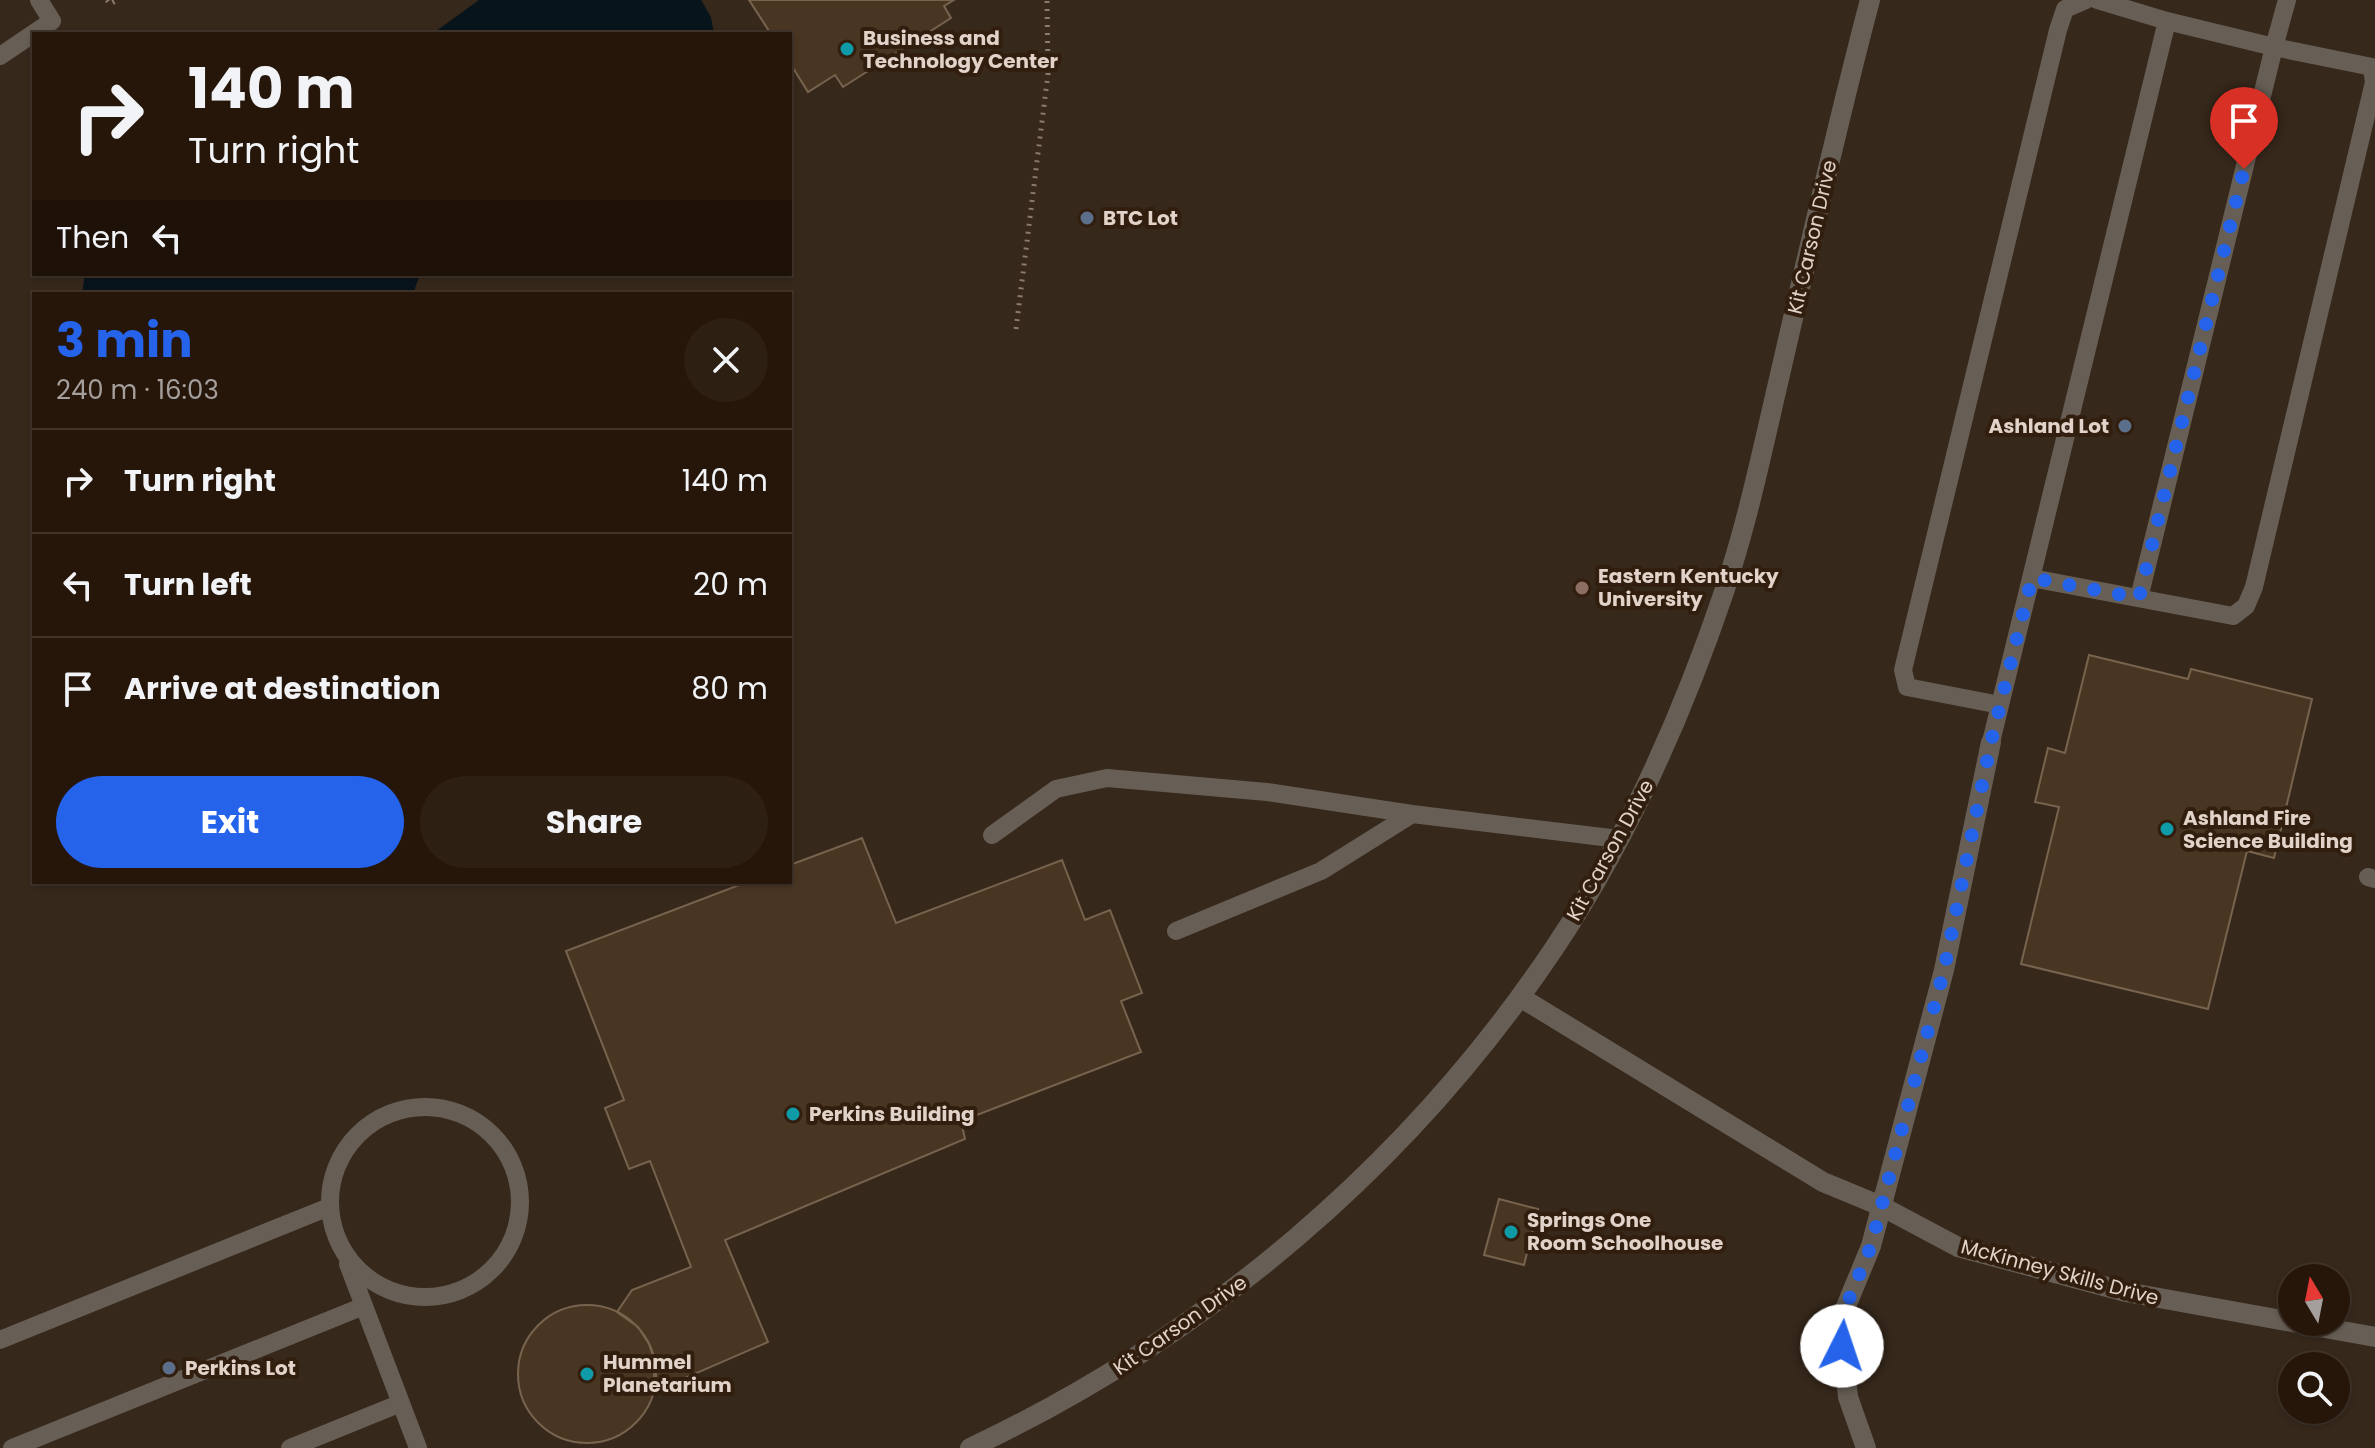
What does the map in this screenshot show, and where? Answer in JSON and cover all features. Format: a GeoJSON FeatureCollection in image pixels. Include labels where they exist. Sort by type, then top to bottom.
{"type":"FeatureCollection","features":[{"type":"Feature","properties":{"kind":"street","name":"Kit Carson Drive"},"geometry":{"type":"LineString","coordinates":[[970,1448],[1042,1413],[1131,1361],[1197,1316],[1302,1233],[1382,1158],[1456,1077],[1520,997],[1578,910],[1619,839],[1665,747],[1726,588],[1870,0]]}},
{"type":"Feature","properties":{"kind":"street"},"geometry":{"type":"LineString","coordinates":[[1866,1448],[1848,1397],[1840,1321],[1871,1246],[1944,970],[1991,742]]}},
{"type":"Feature","properties":{"kind":"street","name":"McKinney Skills Drive"},"geometry":{"type":"LineString","coordinates":[[1520,997],[1823,1182],[1881,1206],[1958,1247],[2126,1292],[2375,1337]]}},
{"type":"Feature","properties":{"kind":"lane"},"geometry":{"type":"LineString","coordinates":[[36,32],[52,21],[39,0]]}},
{"type":"Feature","properties":{"kind":"lane"},"geometry":{"type":"LineString","coordinates":[[2000,705],[1907,687],[1903,670],[2058,30],[2065,9],[2086,0]]}},
{"type":"Feature","properties":{"kind":"lane"},"geometry":{"type":"LineString","coordinates":[[2032,578],[2233,616],[2246,606],[2254,587],[2374,82],[2372,67],[2167,21],[2097,0]]}},
{"type":"Feature","properties":{"kind":"lane"},"geometry":{"type":"LineString","coordinates":[[2139,598],[2287,0]]}},
{"type":"Feature","properties":{"kind":"lane"},"geometry":{"type":"LineString","coordinates":[[1991,742],[2167,21]]}},
{"type":"Feature","properties":{"kind":"lane"},"geometry":{"type":"LineString","coordinates":[[0,56],[32,34]]}},
{"type":"Feature","properties":{"kind":"lane"},"geometry":{"type":"LineString","coordinates":[[992,835],[1056,789],[1107,778],[1267,792],[1412,814],[1619,839]]}},
{"type":"Feature","properties":{"kind":"lane"},"geometry":{"type":"LineString","coordinates":[[1176,931],[1321,871],[1412,814]]}},
{"type":"Feature","properties":{"kind":"lane"},"geometry":{"type":"LineString","coordinates":[[343,1251],[356,1269],[396,1293],[418,1297],[442,1296],[464,1290],[484,1278],[500,1262],[520,1220],[521,1197],[517,1174],[508,1154],[494,1135],[476,1121],[455,1111],[432,1107],[409,1108],[387,1114],[367,1126],[350,1142],[338,1162],[331,1184],[329,1207],[333,1230],[418,1448]]}},
{"type":"Feature","properties":{"kind":"lane"},"geometry":{"type":"LineString","coordinates":[[0,1340],[329,1207]]}},
{"type":"Feature","properties":{"kind":"lane"},"geometry":{"type":"LineString","coordinates":[[12,1448],[364,1306]]}},
{"type":"Feature","properties":{"kind":"lane"},"geometry":{"type":"LineString","coordinates":[[290,1448],[401,1403]]}},
{"type":"Feature","properties":{"kind":"path"},"geometry":{"type":"LineString","coordinates":[[107,0],[110,4],[117,0]]}},
{"type":"Feature","properties":{"kind":"path"},"geometry":{"type":"LineString","coordinates":[[1016,329],[1048,74],[1047,0]]}},
{"type":"Feature","properties":{"kind":"shaded area","name":"Eastern Kentucky University"},"geometry":{"type":"Polygon","coordinates":[[[0,0],[2375,0],[2375,1448],[0,1448],[0,0]]]}},
{"type":"Feature","properties":{"kind":"shaded area"},"geometry":{"type":"Polygon","coordinates":[[[479,0],[701,0],[711,17],[714,32],[435,32],[479,0]]]}},
{"type":"Feature","properties":{"kind":"shaded area"},"geometry":{"type":"Polygon","coordinates":[[[85,276],[419,276],[414,292],[82,292],[85,276]]]}},
{"type":"Feature","properties":{"kind":"building","name":"Business and Technology Center"},"geometry":{"type":"Polygon","coordinates":[[[749,0],[954,0],[944,6],[951,18],[843,87],[835,75],[808,92],[792,66],[792,32],[770,32],[749,0]]]}},
{"type":"Feature","properties":{"kind":"building","name":"Ashland Fire Science Building"},"geometry":{"type":"Polygon","coordinates":[[[2089,655],[2188,679],[2191,669],[2312,699],[2274,858],[2247,851],[2208,1009],[2021,964],[2059,807],[2035,802],[2048,748],[2065,753],[2089,655]]]}},
{"type":"Feature","properties":{"kind":"building","name":"Perkins Building"},"geometry":{"type":"Polygon","coordinates":[[[862,838],[896,923],[1062,860],[1085,920],[1110,910],[1142,993],[1121,1001],[1141,1052],[961,1121],[965,1139],[725,1240],[768,1342],[653,1392],[655,1362],[649,1344],[638,1327],[617,1312],[632,1290],[691,1267],[650,1161],[629,1169],[605,1108],[624,1100],[566,951],[742,884],[792,884],[792,864],[862,838]]]}},
{"type":"Feature","properties":{"kind":"building","name":"Springs One Room Schoolhouse"},"geometry":{"type":"Polygon","coordinates":[[[1499,1199],[1538,1209],[1524,1265],[1484,1255],[1499,1199]]]}},
{"type":"Feature","properties":{"kind":"building","name":"Hummel Planetarium"},"geometry":{"type":"Polygon","coordinates":[[[587,1305],[613,1310],[636,1325],[651,1348],[656,1374],[651,1400],[636,1423],[613,1438],[587,1443],[561,1438],[538,1423],[523,1400],[518,1374],[523,1348],[538,1325],[561,1310],[587,1305]]]}},
{"type":"Feature","properties":{"kind":"place","name":"Business and Technology Center"},"geometry":{"type":"Point","coordinates":[847,49]}},
{"type":"Feature","properties":{"kind":"place","name":"BTC Lot"},"geometry":{"type":"Point","coordinates":[1087,218]}},
{"type":"Feature","properties":{"kind":"place","name":"Ashland Lot"},"geometry":{"type":"Point","coordinates":[2125,426]}},
{"type":"Feature","properties":{"kind":"place","name":"Eastern Kentucky University"},"geometry":{"type":"Point","coordinates":[1582,588]}},
{"type":"Feature","properties":{"kind":"place","name":"Ashland Fire Science Building"},"geometry":{"type":"Point","coordinates":[2167,829]}},
{"type":"Feature","properties":{"kind":"place","name":"Perkins Building"},"geometry":{"type":"Point","coordinates":[793,1114]}},
{"type":"Feature","properties":{"kind":"place","name":"Springs One Room Schoolhouse"},"geometry":{"type":"Point","coordinates":[1511,1232]}},
{"type":"Feature","properties":{"kind":"place","name":"Perkins Lot"},"geometry":{"type":"Point","coordinates":[169,1368]}},
{"type":"Feature","properties":{"kind":"place","name":"Hummel Planetarium"},"geometry":{"type":"Point","coordinates":[587,1374]}},
{"type":"Feature","properties":{"kind":"route"},"geometry":{"type":"LineString","coordinates":[[1842,1346],[1840,1321],[1871,1246],[1944,970],[1991,742],[2032,578],[2139,598],[2244,169]]}}]}
